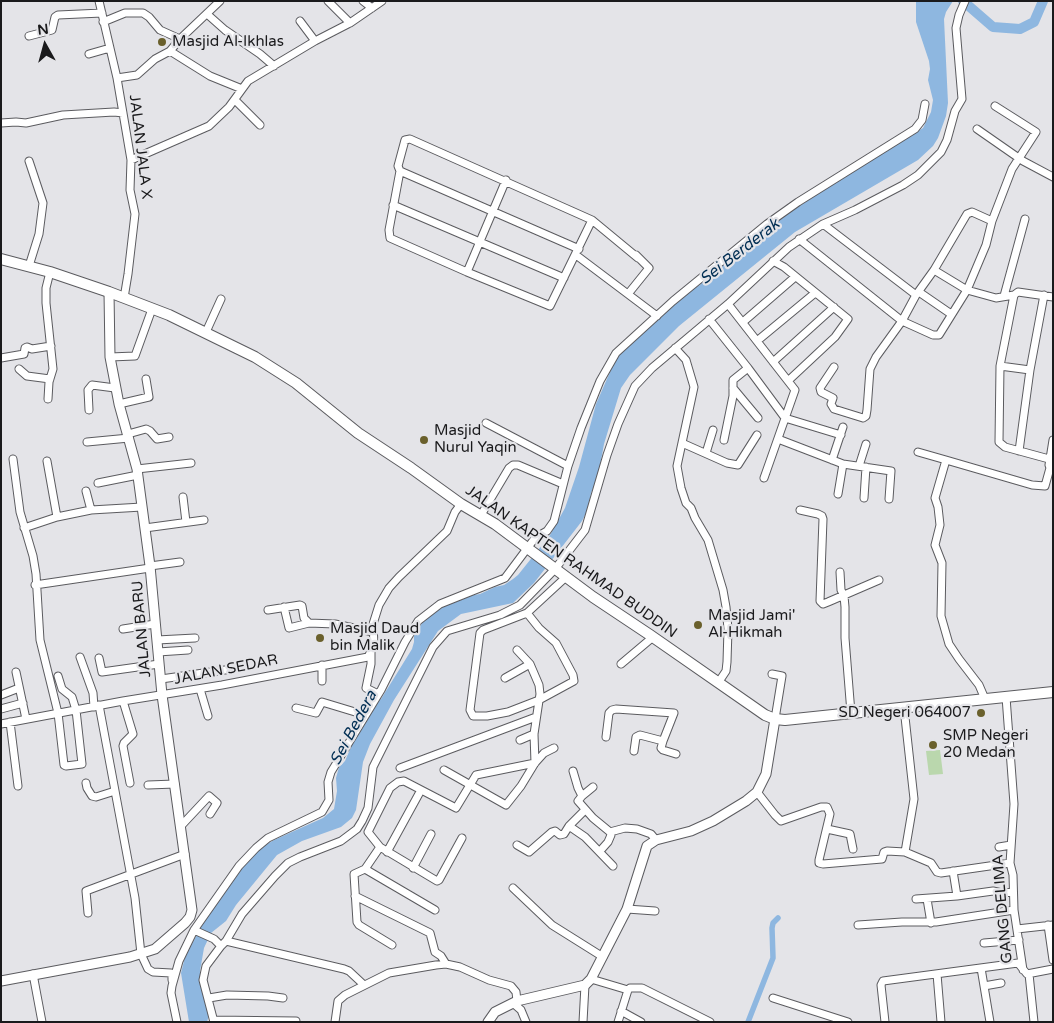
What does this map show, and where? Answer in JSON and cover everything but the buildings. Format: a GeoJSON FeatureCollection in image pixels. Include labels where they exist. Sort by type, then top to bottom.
{"type":"FeatureCollection","features":[{"type":"Feature","properties":{"kind":"main road","name":"JALAN KAPTEN RAHMAD BUDDIN"},"geometry":{"type":"LineString","coordinates":[[1,259],[50,272],[109,292],[206,332],[255,357],[296,383],[349,426],[461,504],[480,515],[718,683],[765,715],[775,719]]}},
{"type":"Feature","properties":{"kind":"main road"},"geometry":{"type":"LineString","coordinates":[[775,719],[785,720],[1053,692]]}},
{"type":"Feature","properties":{"kind":"street"},"geometry":{"type":"LineString","coordinates":[[117,78],[136,75],[155,59],[170,51],[220,1]]}},
{"type":"Feature","properties":{"kind":"street"},"geometry":{"type":"LineString","coordinates":[[328,1],[350,23]]}},
{"type":"Feature","properties":{"kind":"street"},"geometry":{"type":"LineString","coordinates":[[363,1],[372,8]]}},
{"type":"Feature","properties":{"kind":"street"},"geometry":{"type":"LineString","coordinates":[[131,160],[209,126],[235,100],[248,81],[315,41],[350,23],[382,1]]}},
{"type":"Feature","properties":{"kind":"street"},"geometry":{"type":"LineString","coordinates":[[296,1021],[214,1021],[204,988],[206,966],[224,944],[242,914],[274,876],[288,863],[341,841],[357,829],[368,808],[373,767],[433,647],[444,633],[511,611],[520,605],[585,530],[607,455],[635,386],[675,348],[728,304],[773,261],[800,239],[823,224],[903,185],[918,175],[941,152],[947,140],[955,111],[962,99],[956,28],[965,1]]}},
{"type":"Feature","properties":{"kind":"street","name":"JALAN JALA X"},"geometry":{"type":"LineString","coordinates":[[97,2],[102,13],[117,78],[131,160],[130,190],[135,214],[124,298]]}},
{"type":"Feature","properties":{"kind":"street"},"geometry":{"type":"LineString","coordinates":[[30,36],[52,30],[56,16],[102,13]]}},
{"type":"Feature","properties":{"kind":"street"},"geometry":{"type":"LineString","coordinates":[[103,22],[125,13],[143,13],[160,30],[180,39]]}},
{"type":"Feature","properties":{"kind":"street"},"geometry":{"type":"LineString","coordinates":[[207,14],[225,30],[274,66]]}},
{"type":"Feature","properties":{"kind":"street"},"geometry":{"type":"LineString","coordinates":[[300,21],[315,41]]}},
{"type":"Feature","properties":{"kind":"street"},"geometry":{"type":"LineString","coordinates":[[89,54],[110,48]]}},
{"type":"Feature","properties":{"kind":"street"},"geometry":{"type":"LineString","coordinates":[[170,51],[210,76],[241,90]]}},
{"type":"Feature","properties":{"kind":"street"},"geometry":{"type":"LineString","coordinates":[[235,100],[260,125]]}},
{"type":"Feature","properties":{"kind":"street"},"geometry":{"type":"LineString","coordinates":[[177,1022],[171,992],[172,986],[179,961],[196,930],[239,866],[256,848],[268,838],[322,812],[328,800],[330,772],[356,733],[418,621],[440,604],[505,578],[530,551],[535,538],[547,531],[554,521],[568,466],[600,381],[616,354],[657,316],[767,224],[798,202],[915,129],[922,120],[925,104]]}},
{"type":"Feature","properties":{"kind":"street"},"geometry":{"type":"LineString","coordinates":[[800,239],[902,321],[938,336],[967,290],[986,245],[992,221],[1012,169],[1036,133],[1036,130],[995,106]]}},
{"type":"Feature","properties":{"kind":"street"},"geometry":{"type":"LineString","coordinates":[[1,123],[26,123],[63,116],[123,113]]}},
{"type":"Feature","properties":{"kind":"street"},"geometry":{"type":"LineString","coordinates":[[978,129],[1023,161],[1053,178]]}},
{"type":"Feature","properties":{"kind":"street"},"geometry":{"type":"LineString","coordinates":[[592,220],[550,306],[467,272],[390,238],[389,230],[400,171],[398,166],[405,140],[410,139],[506,180],[592,220],[649,268],[628,294]]}},
{"type":"Feature","properties":{"kind":"street"},"geometry":{"type":"LineString","coordinates":[[29,266],[39,234],[43,202],[30,161]]}},
{"type":"Feature","properties":{"kind":"street"},"geometry":{"type":"LineString","coordinates":[[400,171],[493,211],[577,252],[657,316]]}},
{"type":"Feature","properties":{"kind":"street"},"geometry":{"type":"LineString","coordinates":[[467,272],[506,180]]}},
{"type":"Feature","properties":{"kind":"street"},"geometry":{"type":"LineString","coordinates":[[393,205],[564,278]]}},
{"type":"Feature","properties":{"kind":"street"},"geometry":{"type":"LineString","coordinates":[[834,367],[820,391],[833,398],[831,404],[834,409],[863,418],[868,410],[870,369],[902,321],[968,213],[972,212],[992,221]]}},
{"type":"Feature","properties":{"kind":"street"},"geometry":{"type":"LineString","coordinates":[[1004,296],[1025,219]]}},
{"type":"Feature","properties":{"kind":"street"},"geometry":{"type":"LineString","coordinates":[[823,224],[917,294],[951,314]]}},
{"type":"Feature","properties":{"kind":"street"},"geometry":{"type":"LineString","coordinates":[[773,261],[784,267],[848,320],[827,345],[789,380]]}},
{"type":"Feature","properties":{"kind":"street"},"geometry":{"type":"LineString","coordinates":[[934,270],[967,290],[996,298],[1014,295],[1018,292],[1053,297]]}},
{"type":"Feature","properties":{"kind":"street"},"geometry":{"type":"LineString","coordinates":[[48,399],[53,369],[46,303],[46,288],[50,272]]}},
{"type":"Feature","properties":{"kind":"street"},"geometry":{"type":"LineString","coordinates":[[743,322],[795,277]]}},
{"type":"Feature","properties":{"kind":"street","name":"JALAN BARU"},"geometry":{"type":"LineString","coordinates":[[109,292],[110,357],[115,388],[138,472],[150,567],[162,695],[192,910],[190,917],[155,950],[141,954]]}},
{"type":"Feature","properties":{"kind":"street"},"geometry":{"type":"LineString","coordinates":[[757,341],[815,293]]}},
{"type":"Feature","properties":{"kind":"street"},"geometry":{"type":"LineString","coordinates":[[1014,295],[1000,366],[999,442],[1002,445],[1019,451],[1049,459]]}},
{"type":"Feature","properties":{"kind":"street"},"geometry":{"type":"LineString","coordinates":[[1019,451],[1030,370],[1044,295]]}},
{"type":"Feature","properties":{"kind":"street"},"geometry":{"type":"LineString","coordinates":[[206,332],[221,299]]}},
{"type":"Feature","properties":{"kind":"street"},"geometry":{"type":"LineString","coordinates":[[728,304],[789,380],[796,394],[791,400],[764,478]]}},
{"type":"Feature","properties":{"kind":"street"},"geometry":{"type":"LineString","coordinates":[[773,362],[834,307]]}},
{"type":"Feature","properties":{"kind":"street"},"geometry":{"type":"LineString","coordinates":[[110,357],[135,356],[152,310]]}},
{"type":"Feature","properties":{"kind":"street"},"geometry":{"type":"LineString","coordinates":[[709,319],[785,418],[841,435]]}},
{"type":"Feature","properties":{"kind":"street"},"geometry":{"type":"LineString","coordinates":[[1,358],[24,354],[27,347],[32,349],[51,346]]}},
{"type":"Feature","properties":{"kind":"street"},"geometry":{"type":"LineString","coordinates":[[675,348],[686,360],[694,387],[677,466],[681,488],[686,503],[691,508],[708,540],[723,590],[726,607],[728,662],[726,671],[718,683]]}},
{"type":"Feature","properties":{"kind":"street"},"geometry":{"type":"LineString","coordinates":[[1000,366],[1030,370]]}},
{"type":"Feature","properties":{"kind":"street"},"geometry":{"type":"LineString","coordinates":[[724,440],[728,426],[733,388],[732,380],[748,368]]}},
{"type":"Feature","properties":{"kind":"street"},"geometry":{"type":"LineString","coordinates":[[19,369],[26,376],[50,379]]}},
{"type":"Feature","properties":{"kind":"street"},"geometry":{"type":"LineString","coordinates":[[120,408],[149,397],[146,379]]}},
{"type":"Feature","properties":{"kind":"street"},"geometry":{"type":"LineString","coordinates":[[89,410],[88,390],[92,385],[115,388]]}},
{"type":"Feature","properties":{"kind":"street"},"geometry":{"type":"LineString","coordinates":[[733,388],[758,418]]}},
{"type":"Feature","properties":{"kind":"street"},"geometry":{"type":"LineString","coordinates":[[486,423],[568,466]]}},
{"type":"Feature","properties":{"kind":"street"},"geometry":{"type":"LineString","coordinates":[[832,460],[843,427]]}},
{"type":"Feature","properties":{"kind":"street"},"geometry":{"type":"LineString","coordinates":[[86,442],[128,436],[146,430],[150,431],[157,439],[169,437]]}},
{"type":"Feature","properties":{"kind":"street"},"geometry":{"type":"LineString","coordinates":[[706,454],[713,430]]}},
{"type":"Feature","properties":{"kind":"street"},"geometry":{"type":"LineString","coordinates":[[682,443],[730,464],[739,465],[757,434]]}},
{"type":"Feature","properties":{"kind":"street"},"geometry":{"type":"LineString","coordinates":[[778,439],[844,464],[890,471],[889,499]]}},
{"type":"Feature","properties":{"kind":"street"},"geometry":{"type":"LineString","coordinates":[[918,452],[1032,486],[1049,484],[1052,469],[1049,459],[1053,440]]}},
{"type":"Feature","properties":{"kind":"street"},"geometry":{"type":"LineString","coordinates":[[864,498],[862,467],[866,444]]}},
{"type":"Feature","properties":{"kind":"street"},"geometry":{"type":"LineString","coordinates":[[13,459],[24,528],[33,556],[40,640],[58,713],[64,765],[82,764],[76,710],[72,697],[62,690],[58,676]]}},
{"type":"Feature","properties":{"kind":"street"},"geometry":{"type":"LineString","coordinates":[[946,460],[935,498],[940,525],[935,545],[942,563],[941,616],[949,644],[959,660],[979,684],[985,699]]}},
{"type":"Feature","properties":{"kind":"street"},"geometry":{"type":"LineString","coordinates":[[47,462],[57,516]]}},
{"type":"Feature","properties":{"kind":"street"},"geometry":{"type":"LineString","coordinates":[[98,483],[138,472],[191,462]]}},
{"type":"Feature","properties":{"kind":"street"},"geometry":{"type":"LineString","coordinates":[[838,494],[844,464]]}},
{"type":"Feature","properties":{"kind":"street"},"geometry":{"type":"LineString","coordinates":[[480,515],[509,468],[513,465],[518,465],[563,484]]}},
{"type":"Feature","properties":{"kind":"street"},"geometry":{"type":"LineString","coordinates":[[86,491],[91,510]]}},
{"type":"Feature","properties":{"kind":"street"},"geometry":{"type":"LineString","coordinates":[[184,497],[186,522]]}},
{"type":"Feature","properties":{"kind":"street"},"geometry":{"type":"LineString","coordinates":[[378,694],[366,688],[371,664],[370,654],[374,645],[374,617],[379,605],[389,588],[447,531],[455,512],[461,504]]}},
{"type":"Feature","properties":{"kind":"street"},"geometry":{"type":"LineString","coordinates":[[24,528],[57,516],[91,510],[142,507]]}},
{"type":"Feature","properties":{"kind":"street"},"geometry":{"type":"LineString","coordinates":[[800,510],[818,514],[823,519],[820,601],[823,604],[879,580]]}},
{"type":"Feature","properties":{"kind":"street"},"geometry":{"type":"LineString","coordinates":[[145,528],[204,520]]}},
{"type":"Feature","properties":{"kind":"street"},"geometry":{"type":"LineString","coordinates":[[35,585],[180,562]]}},
{"type":"Feature","properties":{"kind":"street"},"geometry":{"type":"LineString","coordinates":[[840,572],[841,590],[844,596],[845,638],[852,713]]}},
{"type":"Feature","properties":{"kind":"street"},"geometry":{"type":"LineString","coordinates":[[527,613],[539,628],[556,643],[574,680],[539,700],[508,712],[488,716],[473,716],[470,710],[480,633],[483,630],[527,613],[566,577]]}},
{"type":"Feature","properties":{"kind":"street"},"geometry":{"type":"LineString","coordinates":[[268,610],[301,606],[304,618],[309,623]]}},
{"type":"Feature","properties":{"kind":"street"},"geometry":{"type":"LineString","coordinates":[[284,607],[289,628],[309,623],[335,624],[373,632]]}},
{"type":"Feature","properties":{"kind":"street"},"geometry":{"type":"LineString","coordinates":[[123,629],[155,624]]}},
{"type":"Feature","properties":{"kind":"street"},"geometry":{"type":"LineString","coordinates":[[621,664],[653,637]]}},
{"type":"Feature","properties":{"kind":"street"},"geometry":{"type":"LineString","coordinates":[[157,640],[195,638]]}},
{"type":"Feature","properties":{"kind":"street"},"geometry":{"type":"LineString","coordinates":[[158,652],[188,650]]}},
{"type":"Feature","properties":{"kind":"street"},"geometry":{"type":"LineString","coordinates":[[517,650],[530,664],[539,684],[539,700],[534,734],[535,763]]}},
{"type":"Feature","properties":{"kind":"street","name":"JALAN SEDAR"},"geometry":{"type":"LineString","coordinates":[[1,724],[123,701],[200,689],[370,654]]}},
{"type":"Feature","properties":{"kind":"street"},"geometry":{"type":"LineString","coordinates":[[80,658],[93,693],[115,791],[130,873],[141,954],[145,966],[150,971],[172,974],[172,986]]}},
{"type":"Feature","properties":{"kind":"street"},"geometry":{"type":"LineString","coordinates":[[99,658],[102,672],[159,664]]}},
{"type":"Feature","properties":{"kind":"street"},"geometry":{"type":"LineString","coordinates":[[505,678],[530,664]]}},
{"type":"Feature","properties":{"kind":"street"},"geometry":{"type":"LineString","coordinates":[[322,665],[322,682]]}},
{"type":"Feature","properties":{"kind":"street"},"geometry":{"type":"LineString","coordinates":[[161,679],[232,669]]}},
{"type":"Feature","properties":{"kind":"street"},"geometry":{"type":"LineString","coordinates":[[16,672],[26,719]]}},
{"type":"Feature","properties":{"kind":"street"},"geometry":{"type":"LineString","coordinates":[[583,1022],[588,982],[627,910],[647,846],[656,840],[695,828],[726,813],[757,792],[766,774],[782,676],[772,674]]}},
{"type":"Feature","properties":{"kind":"street"},"geometry":{"type":"LineString","coordinates":[[1,695],[19,688]]}},
{"type":"Feature","properties":{"kind":"street"},"geometry":{"type":"LineString","coordinates":[[200,689],[208,716]]}},
{"type":"Feature","properties":{"kind":"street","name":"GANG DELIMA"},"geometry":{"type":"LineString","coordinates":[[1006,697],[1014,804],[1010,864],[1013,875],[1014,910],[1034,1022]]}},
{"type":"Feature","properties":{"kind":"street"},"geometry":{"type":"LineString","coordinates":[[123,701],[133,734],[123,746],[130,783]]}},
{"type":"Feature","properties":{"kind":"street"},"geometry":{"type":"LineString","coordinates":[[296,708],[316,713],[322,702],[365,716]]}},
{"type":"Feature","properties":{"kind":"street"},"geometry":{"type":"LineString","coordinates":[[1,709],[23,704]]}},
{"type":"Feature","properties":{"kind":"street"},"geometry":{"type":"LineString","coordinates":[[904,708],[914,799],[904,852]]}},
{"type":"Feature","properties":{"kind":"street"},"geometry":{"type":"LineString","coordinates":[[606,737],[609,713],[612,710],[674,713],[663,740],[662,749],[676,754]]}},
{"type":"Feature","properties":{"kind":"street"},"geometry":{"type":"LineString","coordinates":[[400,768],[536,717]]}},
{"type":"Feature","properties":{"kind":"street"},"geometry":{"type":"LineString","coordinates":[[10,722],[18,786]]}},
{"type":"Feature","properties":{"kind":"street"},"geometry":{"type":"LineString","coordinates":[[520,740],[534,734]]}},
{"type":"Feature","properties":{"kind":"street"},"geometry":{"type":"LineString","coordinates":[[634,751],[636,737],[640,735],[663,740]]}},
{"type":"Feature","properties":{"kind":"street"},"geometry":{"type":"LineString","coordinates":[[444,770],[506,805],[521,786],[535,763],[544,753],[554,748]]}},
{"type":"Feature","properties":{"kind":"street"},"geometry":{"type":"LineString","coordinates":[[462,838],[439,880],[434,880],[380,847],[368,832],[390,788],[398,782],[404,781],[456,808],[476,775],[535,763]]}},
{"type":"Feature","properties":{"kind":"street"},"geometry":{"type":"LineString","coordinates":[[573,771],[582,796]]}},
{"type":"Feature","properties":{"kind":"street"},"geometry":{"type":"LineString","coordinates":[[86,783],[92,796],[96,797],[115,791]]}},
{"type":"Feature","properties":{"kind":"street"},"geometry":{"type":"LineString","coordinates":[[148,785],[175,784]]}},
{"type":"Feature","properties":{"kind":"street"},"geometry":{"type":"LineString","coordinates":[[594,787],[578,801],[585,810],[610,832],[611,835],[608,842],[600,851]]}},
{"type":"Feature","properties":{"kind":"street"},"geometry":{"type":"LineString","coordinates":[[387,852],[421,790]]}},
{"type":"Feature","properties":{"kind":"street"},"geometry":{"type":"LineString","coordinates":[[757,792],[781,821],[820,807],[827,807],[830,814],[819,860],[823,864],[882,860],[885,852],[904,852],[931,863],[938,872],[1010,864]]}},
{"type":"Feature","properties":{"kind":"street"},"geometry":{"type":"LineString","coordinates":[[180,827],[209,796],[217,803],[210,814]]}},
{"type":"Feature","properties":{"kind":"street"},"geometry":{"type":"LineString","coordinates":[[516,845],[529,852],[552,832],[564,834],[569,826],[585,810]]}},
{"type":"Feature","properties":{"kind":"street"},"geometry":{"type":"LineString","coordinates":[[569,826],[586,837],[613,866]]}},
{"type":"Feature","properties":{"kind":"street"},"geometry":{"type":"LineString","coordinates":[[610,832],[626,828],[637,829],[651,834],[656,840]]}},
{"type":"Feature","properties":{"kind":"street"},"geometry":{"type":"LineString","coordinates":[[827,829],[850,834],[853,849]]}},
{"type":"Feature","properties":{"kind":"street"},"geometry":{"type":"LineString","coordinates":[[413,868],[431,834]]}},
{"type":"Feature","properties":{"kind":"street"},"geometry":{"type":"LineString","coordinates":[[1000,847],[1011,845]]}},
{"type":"Feature","properties":{"kind":"street"},"geometry":{"type":"LineString","coordinates":[[380,847],[365,869],[354,874],[358,924],[392,945]]}},
{"type":"Feature","properties":{"kind":"street"},"geometry":{"type":"LineString","coordinates":[[88,913],[86,891],[185,854]]}},
{"type":"Feature","properties":{"kind":"street"},"geometry":{"type":"LineString","coordinates":[[365,869],[435,910]]}},
{"type":"Feature","properties":{"kind":"street"},"geometry":{"type":"LineString","coordinates":[[953,870],[957,896]]}},
{"type":"Feature","properties":{"kind":"street"},"geometry":{"type":"LineString","coordinates":[[513,888],[552,925],[603,957]]}},
{"type":"Feature","properties":{"kind":"street"},"geometry":{"type":"LineString","coordinates":[[916,899],[993,891],[1002,893],[1013,892]]}},
{"type":"Feature","properties":{"kind":"street"},"geometry":{"type":"LineString","coordinates":[[355,896],[430,933],[435,952],[442,956],[446,964]]}},
{"type":"Feature","properties":{"kind":"street"},"geometry":{"type":"LineString","coordinates":[[927,899],[931,922]]}},
{"type":"Feature","properties":{"kind":"street"},"geometry":{"type":"LineString","coordinates":[[627,910],[655,911]]}},
{"type":"Feature","properties":{"kind":"street"},"geometry":{"type":"LineString","coordinates":[[858,925],[931,922],[1014,910]]}},
{"type":"Feature","properties":{"kind":"street"},"geometry":{"type":"LineString","coordinates":[[1017,928],[1050,925],[1053,960]]}},
{"type":"Feature","properties":{"kind":"street"},"geometry":{"type":"LineString","coordinates":[[196,930],[224,944],[344,969],[349,971],[364,985]]}},
{"type":"Feature","properties":{"kind":"street"},"geometry":{"type":"LineString","coordinates":[[984,943],[1019,940]]}},
{"type":"Feature","properties":{"kind":"street"},"geometry":{"type":"LineString","coordinates":[[1,981],[141,954]]}},
{"type":"Feature","properties":{"kind":"street"},"geometry":{"type":"LineString","coordinates":[[885,1022],[881,982],[1018,963],[1026,972],[1053,969]]}},
{"type":"Feature","properties":{"kind":"street"},"geometry":{"type":"LineString","coordinates":[[335,1022],[337,1004],[340,998],[364,985],[395,971],[446,964],[460,967],[489,980],[511,986],[516,992],[515,1002],[526,1022]]}},
{"type":"Feature","properties":{"kind":"street"},"geometry":{"type":"LineString","coordinates":[[981,968],[990,1022]]}},
{"type":"Feature","properties":{"kind":"street"},"geometry":{"type":"LineString","coordinates":[[33,974],[42,1022]]}},
{"type":"Feature","properties":{"kind":"street"},"geometry":{"type":"LineString","coordinates":[[937,974],[942,1022]]}},
{"type":"Feature","properties":{"kind":"street"},"geometry":{"type":"LineString","coordinates":[[488,1022],[495,1012],[515,1002],[588,982],[628,990],[630,988],[642,988],[706,1021]]}},
{"type":"Feature","properties":{"kind":"street"},"geometry":{"type":"LineString","coordinates":[[984,986],[1001,983]]}},
{"type":"Feature","properties":{"kind":"street"},"geometry":{"type":"LineString","coordinates":[[618,1022],[628,990]]}},
{"type":"Feature","properties":{"kind":"street"},"geometry":{"type":"LineString","coordinates":[[208,998],[227,995],[283,998]]}},
{"type":"Feature","properties":{"kind":"street"},"geometry":{"type":"LineString","coordinates":[[773,998],[848,1022]]}},
{"type":"Feature","properties":{"kind":"street"},"geometry":{"type":"LineString","coordinates":[[621,1011],[641,1022]]}},
{"type":"Feature","properties":{"kind":"green space"},"geometry":{"type":"Polygon","coordinates":[[[940,750],[943,774],[929,775],[926,751],[940,750]]]}},
{"type":"Feature","properties":{"kind":"water","name":"Sei Berderak"},"geometry":{"type":"Polygon","coordinates":[[[916,1],[953,1],[944,19],[948,103],[946,116],[933,146],[918,160],[795,232],[679,326],[630,375],[621,388],[604,444],[598,477],[591,493],[588,509],[582,521],[534,583],[513,603],[461,614],[438,631],[394,700],[370,744],[363,762],[356,810],[352,818],[341,827],[302,841],[277,855],[236,905],[226,921],[211,933],[204,948],[200,971],[209,1015],[207,1022],[189,1022],[181,973],[185,957],[203,923],[244,865],[262,847],[323,818],[334,809],[337,791],[336,778],[339,767],[345,761],[373,704],[381,699],[412,649],[414,634],[423,622],[448,601],[480,594],[504,585],[513,579],[550,535],[565,508],[579,467],[596,404],[617,356],[692,289],[700,285],[704,277],[759,233],[833,182],[851,173],[923,128],[931,112],[933,100],[928,80],[929,61],[916,22],[916,1]]]}},
{"type":"Feature","properties":{"kind":"waterway"},"geometry":{"type":"LineString","coordinates":[[963,1],[993,27],[1020,29],[1034,22],[1043,1]]}},
{"type":"Feature","properties":{"kind":"waterway"},"geometry":{"type":"LineString","coordinates":[[748,1022],[773,958],[772,928],[773,923],[778,918]]}},
{"type":"Feature","properties":{"kind":"place","name":"Masjid Al-Ikhlas"},"geometry":{"type":"Point","coordinates":[162,42]}},
{"type":"Feature","properties":{"kind":"place","name":"Masjid Nurul Yaqin"},"geometry":{"type":"Point","coordinates":[424,440]}},
{"type":"Feature","properties":{"kind":"place","name":"Masjid Jami' Al-Hikmah"},"geometry":{"type":"Point","coordinates":[698,625]}},
{"type":"Feature","properties":{"kind":"place","name":"Masjid Daud bin Malik"},"geometry":{"type":"Point","coordinates":[320,638]}},
{"type":"Feature","properties":{"kind":"place","name":"SD Negeri 064007"},"geometry":{"type":"Point","coordinates":[981,713]}},
{"type":"Feature","properties":{"kind":"place","name":"SMP Negeri 20 Medan"},"geometry":{"type":"Point","coordinates":[933,745]}},
{"type":"Feature","properties":{"kind":"water label","name":"Sei Bedera"},"geometry":{"type":"Point","coordinates":[354,728]}}]}
